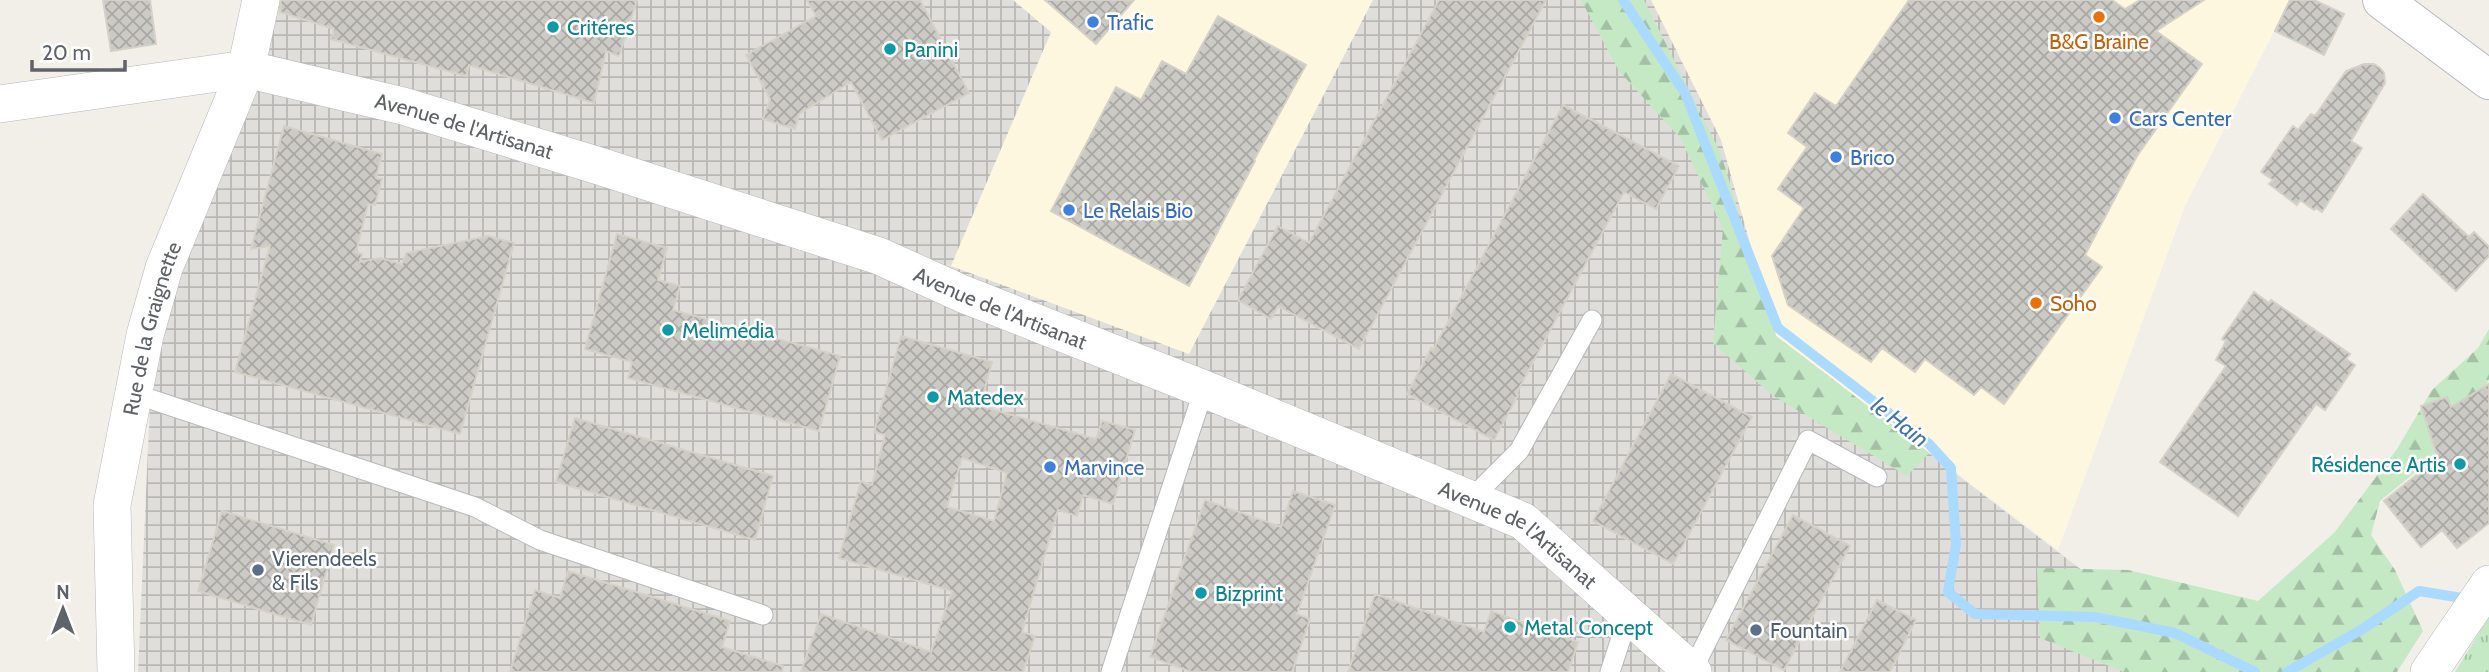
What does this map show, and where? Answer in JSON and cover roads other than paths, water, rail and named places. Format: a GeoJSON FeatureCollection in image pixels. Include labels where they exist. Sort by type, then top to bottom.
{"type":"FeatureCollection","features":[{"type":"Feature","properties":{"kind":"main road"},"geometry":{"type":"LineString","coordinates":[[2382,0],[2489,80]]}},
{"type":"Feature","properties":{"kind":"street","name":"Rue de la Graignette"},"geometry":{"type":"LineString","coordinates":[[116,672],[113,505],[132,393],[164,268],[246,69],[261,0]]}},
{"type":"Feature","properties":{"kind":"street"},"geometry":{"type":"LineString","coordinates":[[0,104],[246,69]]}},
{"type":"Feature","properties":{"kind":"street","name":"Avenue de l'Artisanat"},"geometry":{"type":"LineString","coordinates":[[246,69],[402,106],[879,256],[963,294],[1471,499],[1523,521],[1693,671]]}},
{"type":"Feature","properties":{"kind":"street"},"geometry":{"type":"LineString","coordinates":[[2429,672],[2489,584]]}},
{"type":"Feature","properties":{"kind":"lane"},"geometry":{"type":"LineString","coordinates":[[1471,499],[1518,450],[1592,320]]}},
{"type":"Feature","properties":{"kind":"lane"},"geometry":{"type":"LineString","coordinates":[[1111,672],[1204,389]]}},
{"type":"Feature","properties":{"kind":"lane"},"geometry":{"type":"LineString","coordinates":[[132,393],[475,507],[540,540],[763,615]]}},
{"type":"Feature","properties":{"kind":"lane"},"geometry":{"type":"LineString","coordinates":[[1693,671],[1808,440],[1877,477]]}},
{"type":"Feature","properties":{"kind":"lane"},"geometry":{"type":"LineString","coordinates":[[1610,672],[1629,614]]}},
{"type":"Feature","properties":{"kind":"waterway","name":"le Hain"},"geometry":{"type":"LineString","coordinates":[[1623,0],[1685,93],[1778,328],[1929,444],[1951,468],[1956,544],[1948,592],[1975,614],[2095,617],[2175,633],[2255,672]]}},
{"type":"Feature","properties":{"kind":"waterway","name":"le Hain"},"geometry":{"type":"LineString","coordinates":[[2287,672],[2361,630],[2419,591],[2468,599]]}},
{"type":"Feature","properties":{"kind":"place","name":"B&G Braine"},"geometry":{"type":"Point","coordinates":[2099,17]}},
{"type":"Feature","properties":{"kind":"place","name":"Trafic"},"geometry":{"type":"Point","coordinates":[1093,22]}},
{"type":"Feature","properties":{"kind":"place","name":"Critéres"},"geometry":{"type":"Point","coordinates":[553,27]}},
{"type":"Feature","properties":{"kind":"place","name":"Panini"},"geometry":{"type":"Point","coordinates":[890,49]}},
{"type":"Feature","properties":{"kind":"place","name":"Cars Center"},"geometry":{"type":"Point","coordinates":[2115,118]}},
{"type":"Feature","properties":{"kind":"place","name":"Brico"},"geometry":{"type":"Point","coordinates":[1836,157]}},
{"type":"Feature","properties":{"kind":"place","name":"Le Relais Bio"},"geometry":{"type":"Point","coordinates":[1069,210]}},
{"type":"Feature","properties":{"kind":"place","name":"Soho"},"geometry":{"type":"Point","coordinates":[2036,303]}},
{"type":"Feature","properties":{"kind":"place","name":"Melimédia"},"geometry":{"type":"Point","coordinates":[668,330]}},
{"type":"Feature","properties":{"kind":"place","name":"Matedex"},"geometry":{"type":"Point","coordinates":[933,397]}},
{"type":"Feature","properties":{"kind":"place","name":"Résidence Artis"},"geometry":{"type":"Point","coordinates":[2460,464]}},
{"type":"Feature","properties":{"kind":"place","name":"Marvince"},"geometry":{"type":"Point","coordinates":[1050,467]}},
{"type":"Feature","properties":{"kind":"place","name":"Vierendeels & Fils"},"geometry":{"type":"Point","coordinates":[258,570]}},
{"type":"Feature","properties":{"kind":"place","name":"Bizprint"},"geometry":{"type":"Point","coordinates":[1201,593]}},
{"type":"Feature","properties":{"kind":"place","name":"Metal Concept"},"geometry":{"type":"Point","coordinates":[1510,627]}},
{"type":"Feature","properties":{"kind":"place","name":"Fountain"},"geometry":{"type":"Point","coordinates":[1756,630]}}]}
